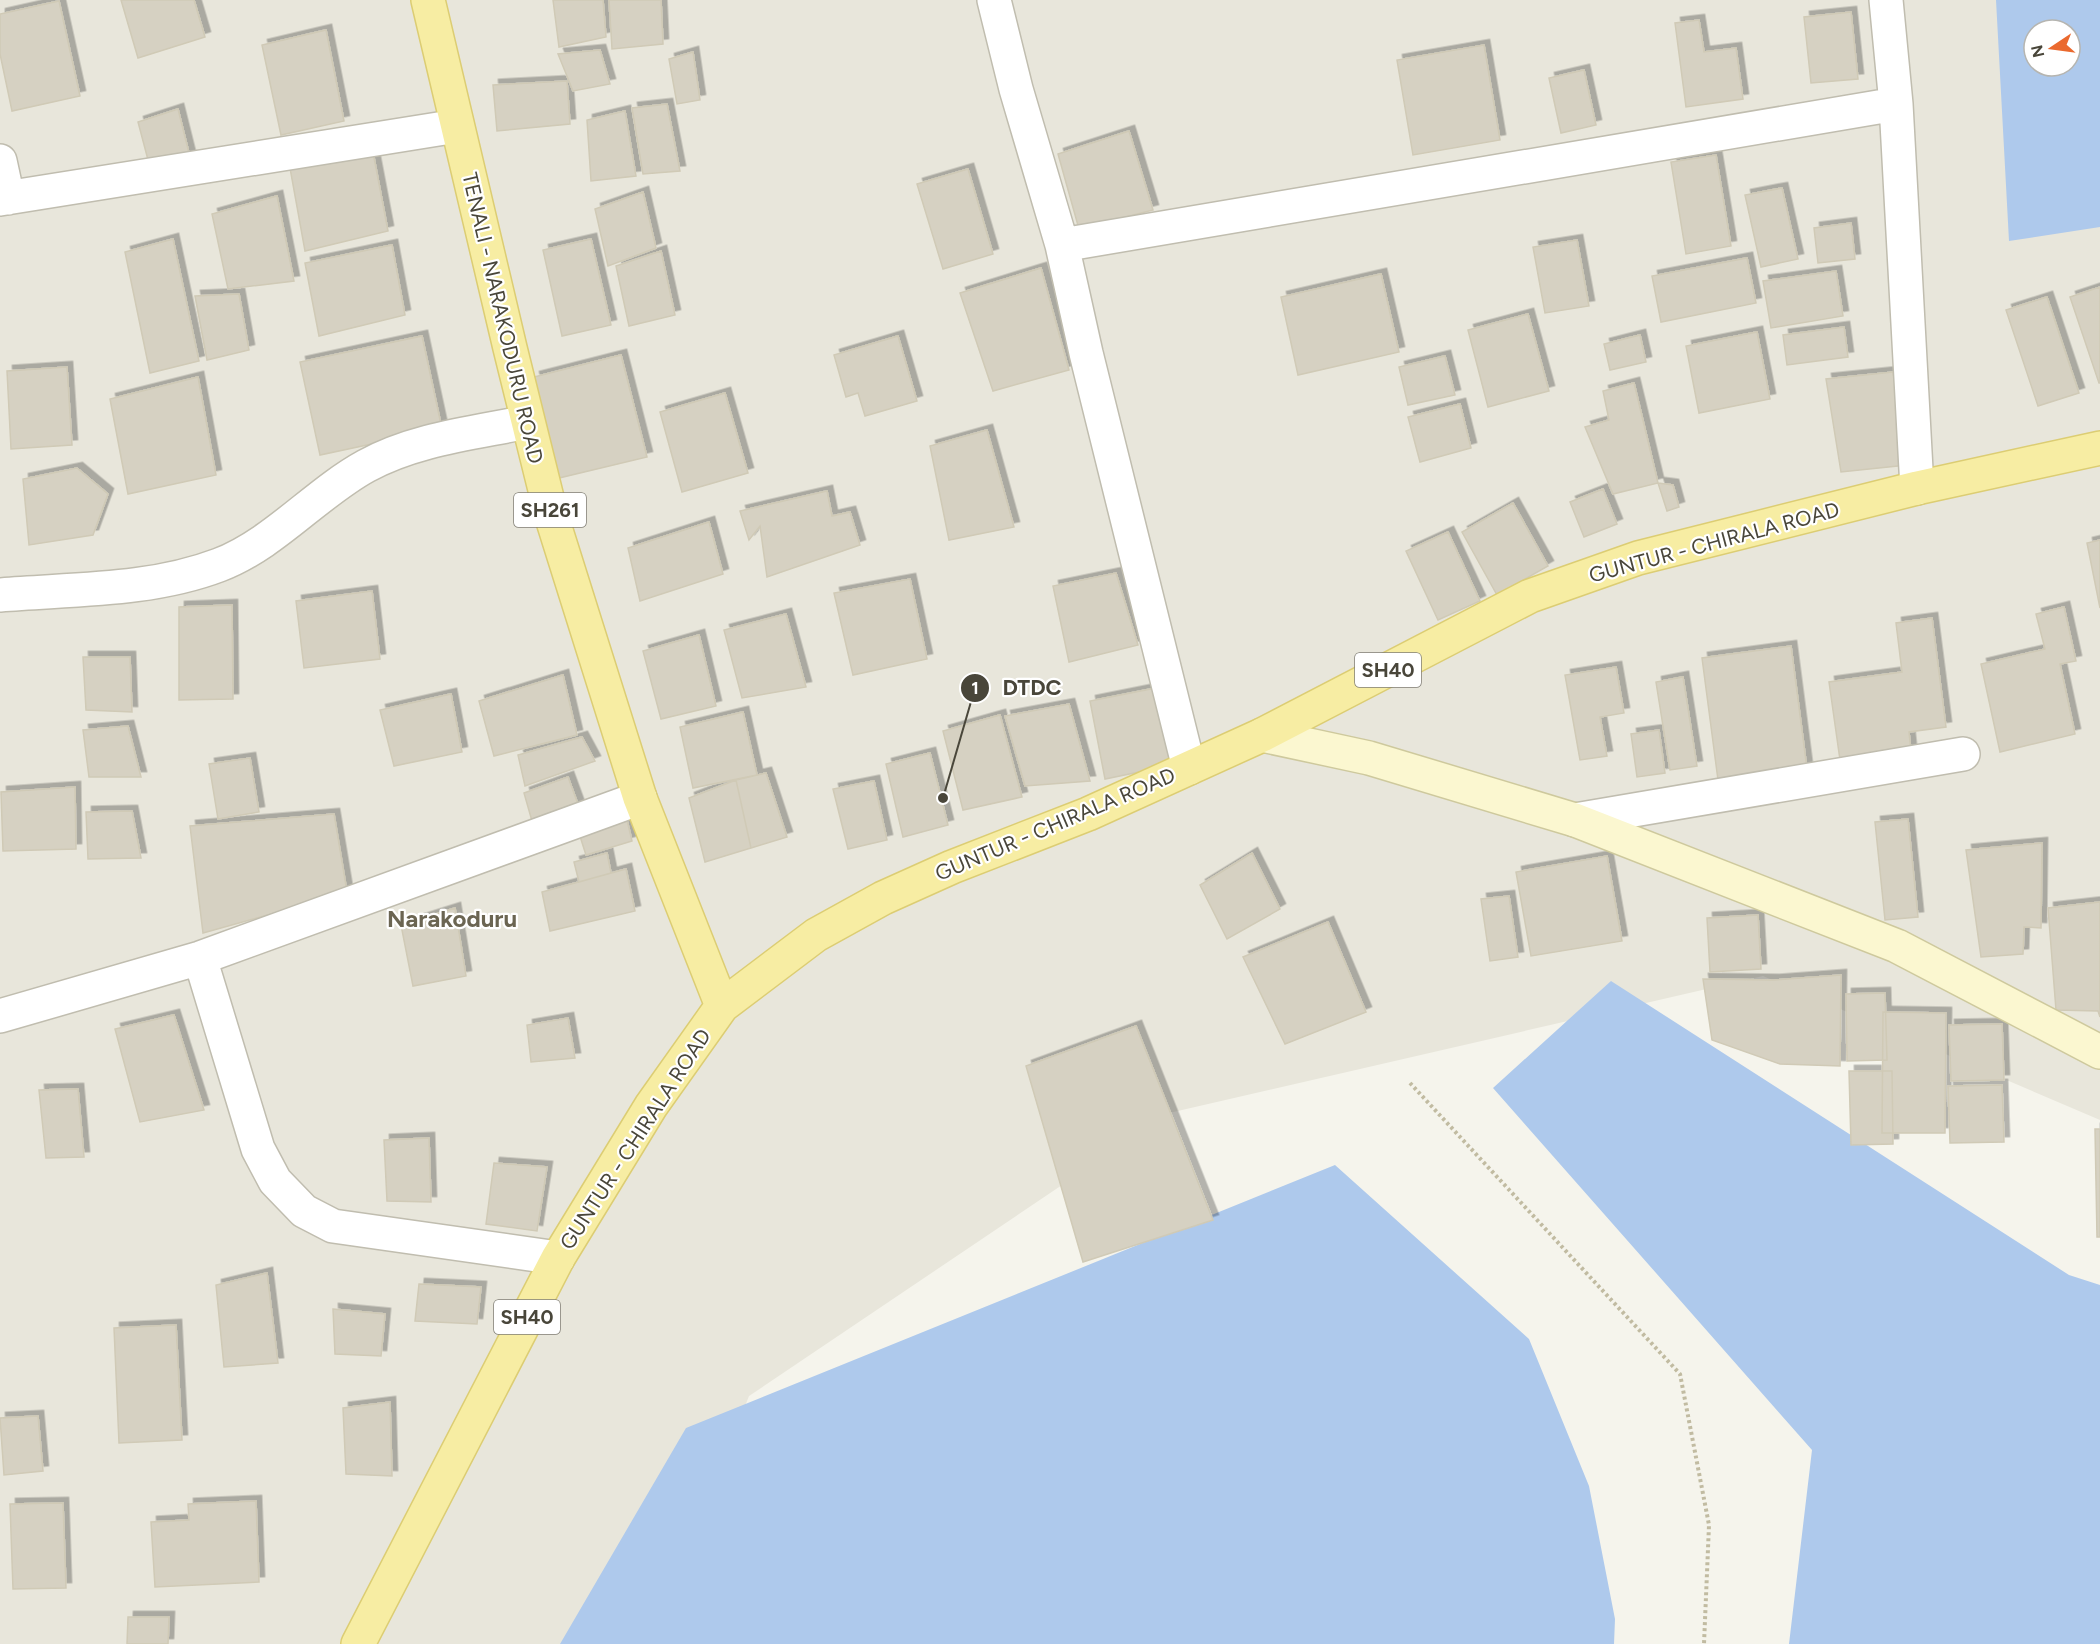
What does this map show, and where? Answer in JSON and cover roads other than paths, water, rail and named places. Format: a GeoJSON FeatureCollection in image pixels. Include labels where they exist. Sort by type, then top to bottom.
{"type":"FeatureCollection","features":[{"type":"Feature","properties":{"kind":"main road","name":"TENALI - NARAKODURU ROAD"},"geometry":{"type":"LineString","coordinates":[[428,0],[527,423],[552,518],[640,798],[722,1006]]}},
{"type":"Feature","properties":{"kind":"main road","name":"GUNTUR - CHIRALA ROAD"},"geometry":{"type":"LineString","coordinates":[[358,1644],[558,1258],[651,1106],[722,1006],[816,935],[883,898],[952,867],[1088,814],[1262,735],[1530,596],[1638,558],[1917,488],[2100,448]]}},
{"type":"Feature","properties":{"kind":"main road"},"geometry":{"type":"LineString","coordinates":[[1262,735],[1369,758],[1575,820],[1898,946],[2100,1052]]}},
{"type":"Feature","properties":{"kind":"street"},"geometry":{"type":"LineString","coordinates":[[994,0],[1016,89],[1062,245],[1089,364],[1189,768]]}},
{"type":"Feature","properties":{"kind":"street"},"geometry":{"type":"LineString","coordinates":[[1886,0],[1896,104],[1917,488]]}},
{"type":"Feature","properties":{"kind":"street"},"geometry":{"type":"LineString","coordinates":[[1062,245],[1896,104]]}},
{"type":"Feature","properties":{"kind":"street"},"geometry":{"type":"LineString","coordinates":[[0,161],[4,198],[457,126]]}},
{"type":"Feature","properties":{"kind":"street"},"geometry":{"type":"LineString","coordinates":[[0,595],[144,584],[185,576],[222,564],[262,541],[332,488],[366,466],[404,449],[527,423]]}},
{"type":"Feature","properties":{"kind":"street"},"geometry":{"type":"LineString","coordinates":[[1575,820],[1963,754]]}},
{"type":"Feature","properties":{"kind":"street"},"geometry":{"type":"LineString","coordinates":[[0,1016],[200,958],[640,798]]}},
{"type":"Feature","properties":{"kind":"street"},"geometry":{"type":"LineString","coordinates":[[200,958],[258,1149],[275,1181],[304,1211],[333,1226],[558,1258]]}},
{"type":"Feature","properties":{"kind":"water"},"geometry":{"type":"Polygon","coordinates":[[[1996,0],[2100,0],[2100,227],[2009,241],[1996,0]]]}},
{"type":"Feature","properties":{"kind":"water"},"geometry":{"type":"Polygon","coordinates":[[[1611,981],[2069,1275],[2100,1285],[2100,1644],[1789,1644],[1812,1450],[1493,1088],[1611,981]]]}},
{"type":"Feature","properties":{"kind":"water"},"geometry":{"type":"Polygon","coordinates":[[[1335,1165],[1529,1339],[1589,1486],[1615,1619],[1614,1644],[560,1644],[686,1428],[1335,1165]]]}},
{"type":"Feature","properties":{"kind":"place","name":"DTDC"},"geometry":{"type":"Point","coordinates":[943,798]}},
{"type":"Feature","properties":{"kind":"district","name":"Narakoduru"},"geometry":{"type":"Point","coordinates":[452,918]}}]}
